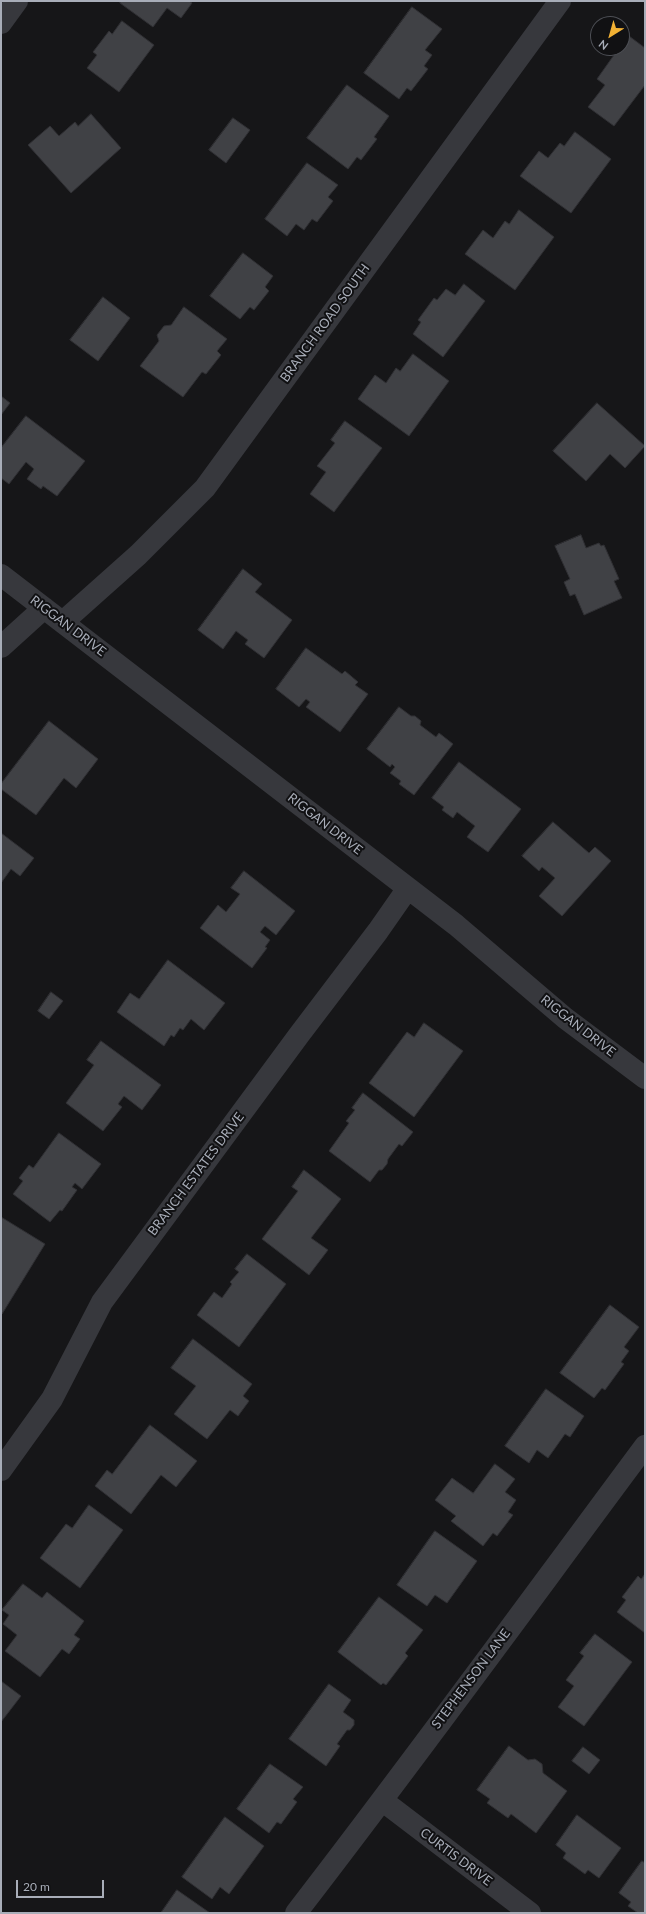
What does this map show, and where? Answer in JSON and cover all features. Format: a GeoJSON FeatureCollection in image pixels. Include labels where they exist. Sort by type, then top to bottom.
{"type":"FeatureCollection","features":[{"type":"Feature","properties":{"kind":"street"},"geometry":{"type":"LineString","coordinates":[[1,23],[17,1]]}},
{"type":"Feature","properties":{"kind":"street","name":"BRANCH ROAD SOUTH"},"geometry":{"type":"LineString","coordinates":[[64,622],[138,555],[205,488],[560,1]]}},
{"type":"Feature","properties":{"kind":"street","name":"RIGGAN DRIVE"},"geometry":{"type":"LineString","coordinates":[[1,575],[456,925],[565,1018],[645,1078]]}},
{"type":"Feature","properties":{"kind":"street"},"geometry":{"type":"LineString","coordinates":[[1,647],[44,608]]}},
{"type":"Feature","properties":{"kind":"street","name":"BRANCH ESTATES DRIVE"},"geometry":{"type":"LineString","coordinates":[[1,1470],[52,1399],[102,1302],[378,931],[408,888]]}},
{"type":"Feature","properties":{"kind":"street","name":"STEPHENSON LANE"},"geometry":{"type":"LineString","coordinates":[[296,1913],[383,1801],[425,1741],[645,1446]]}},
{"type":"Feature","properties":{"kind":"street","name":"CURTIS DRIVE"},"geometry":{"type":"LineString","coordinates":[[383,1801],[530,1913]]}},
{"type":"Feature","properties":{"kind":"building"},"geometry":{"type":"Polygon","coordinates":[[[121,1],[189,1],[192,3],[181,18],[167,8],[153,27],[120,3],[121,1]]]}},
{"type":"Feature","properties":{"kind":"building"},"geometry":{"type":"Polygon","coordinates":[[[412,7],[442,29],[425,50],[432,55],[424,66],[428,69],[411,91],[407,88],[399,99],[364,73],[412,7]]]}},
{"type":"Feature","properties":{"kind":"building"},"geometry":{"type":"Polygon","coordinates":[[[122,21],[154,45],[119,92],[87,68],[97,55],[93,52],[109,31],[112,34],[122,21]]]}},
{"type":"Feature","properties":{"kind":"building"},"geometry":{"type":"Polygon","coordinates":[[[630,37],[645,48],[645,85],[614,126],[588,107],[605,85],[597,79],[613,56],[630,56],[630,37]]]}},
{"type":"Feature","properties":{"kind":"building"},"geometry":{"type":"Polygon","coordinates":[[[347,85],[389,116],[374,137],[377,139],[361,160],[357,157],[348,169],[307,138],[347,85]]]}},
{"type":"Feature","properties":{"kind":"building"},"geometry":{"type":"Polygon","coordinates":[[[91,114],[121,148],[71,193],[28,145],[50,126],[59,136],[75,122],[78,126],[91,114]]]}},
{"type":"Feature","properties":{"kind":"building"},"geometry":{"type":"Polygon","coordinates":[[[233,118],[250,130],[226,163],[209,150],[233,118]]]}},
{"type":"Feature","properties":{"kind":"building"},"geometry":{"type":"Polygon","coordinates":[[[575,132],[611,159],[571,213],[520,176],[539,151],[548,158],[560,143],[564,146],[575,132]]]}},
{"type":"Feature","properties":{"kind":"building"},"geometry":{"type":"Polygon","coordinates":[[[307,163],[338,185],[328,197],[333,201],[317,222],[312,219],[304,230],[296,224],[287,236],[265,219],[307,163]]]}},
{"type":"Feature","properties":{"kind":"building"},"geometry":{"type":"Polygon","coordinates":[[[519,210],[554,237],[515,290],[465,254],[483,230],[493,238],[505,221],[509,224],[519,210]]]}},
{"type":"Feature","properties":{"kind":"building"},"geometry":{"type":"Polygon","coordinates":[[[243,253],[273,276],[265,287],[269,291],[254,310],[250,307],[240,319],[210,296],[243,253]]]}},
{"type":"Feature","properties":{"kind":"building"},"geometry":{"type":"Polygon","coordinates":[[[464,284],[485,301],[443,357],[413,334],[421,322],[418,320],[434,298],[437,300],[446,289],[455,295],[464,284]]]}},
{"type":"Feature","properties":{"kind":"building"},"geometry":{"type":"Polygon","coordinates":[[[103,297],[130,318],[98,361],[70,340],[103,297]]]}},
{"type":"Feature","properties":{"kind":"building"},"geometry":{"type":"Polygon","coordinates":[[[184,307],[227,339],[217,351],[221,355],[206,374],[202,372],[183,397],[140,366],[159,341],[157,335],[164,326],[171,325],[184,307]]]}},
{"type":"Feature","properties":{"kind":"building"},"geometry":{"type":"Polygon","coordinates":[[[413,354],[449,381],[409,436],[358,399],[375,375],[386,383],[396,368],[400,371],[413,354]]]}},
{"type":"Feature","properties":{"kind":"building"},"geometry":{"type":"Polygon","coordinates":[[[1,396],[10,403],[1,415],[1,396]]]}},
{"type":"Feature","properties":{"kind":"building"},"geometry":{"type":"Polygon","coordinates":[[[597,403],[645,446],[625,468],[610,454],[586,481],[553,451],[597,403]]]}},
{"type":"Feature","properties":{"kind":"building"},"geometry":{"type":"Polygon","coordinates":[[[26,416],[85,461],[57,496],[43,486],[41,489],[27,479],[34,469],[26,462],[9,484],[1,478],[1,448],[26,416]]]}},
{"type":"Feature","properties":{"kind":"building"},"geometry":{"type":"Polygon","coordinates":[[[345,421],[382,448],[334,512],[310,494],[326,472],[317,466],[335,443],[331,440],[345,421]]]}},
{"type":"Feature","properties":{"kind":"building"},"geometry":{"type":"Polygon","coordinates":[[[581,535],[586,548],[599,543],[601,546],[604,545],[619,579],[614,581],[622,598],[584,615],[575,594],[570,596],[564,582],[570,579],[555,546],[581,535]]]}},
{"type":"Feature","properties":{"kind":"building"},"geometry":{"type":"Polygon","coordinates":[[[243,569],[262,584],[255,592],[292,620],[264,658],[245,644],[248,640],[236,631],[223,649],[198,630],[243,569]]]}},
{"type":"Feature","properties":{"kind":"building"},"geometry":{"type":"Polygon","coordinates":[[[306,648],[342,674],[345,671],[358,682],[355,685],[368,694],[340,732],[306,707],[310,702],[306,699],[299,707],[276,689],[306,648]]]}},
{"type":"Feature","properties":{"kind":"building"},"geometry":{"type":"Polygon","coordinates":[[[399,707],[411,716],[415,716],[421,721],[420,725],[436,737],[439,733],[453,744],[414,795],[399,784],[401,781],[390,773],[395,767],[392,764],[390,767],[367,749],[399,707]]]}},
{"type":"Feature","properties":{"kind":"building"},"geometry":{"type":"Polygon","coordinates":[[[49,721],[98,759],[76,788],[64,778],[36,815],[1,789],[1,784],[49,721]]]}},
{"type":"Feature","properties":{"kind":"building"},"geometry":{"type":"Polygon","coordinates":[[[459,762],[521,809],[488,852],[467,837],[475,826],[457,812],[453,818],[442,810],[444,807],[432,798],[459,762]]]}},
{"type":"Feature","properties":{"kind":"building"},"geometry":{"type":"Polygon","coordinates":[[[553,822],[589,853],[595,847],[611,861],[562,916],[539,896],[555,878],[542,867],[539,871],[522,856],[553,822]]]}},
{"type":"Feature","properties":{"kind":"building"},"geometry":{"type":"Polygon","coordinates":[[[1,833],[34,858],[20,876],[11,869],[1,883],[1,833]]]}},
{"type":"Feature","properties":{"kind":"building"},"geometry":{"type":"Polygon","coordinates":[[[244,871],[295,911],[276,935],[265,926],[260,932],[270,940],[265,947],[267,948],[252,968],[200,928],[218,905],[226,912],[240,894],[231,888],[244,871]]]}},
{"type":"Feature","properties":{"kind":"building"},"geometry":{"type":"Polygon","coordinates":[[[168,960],[225,1003],[204,1030],[191,1019],[183,1030],[180,1028],[174,1037],[171,1035],[164,1046],[117,1012],[130,993],[139,999],[168,960]]]}},
{"type":"Feature","properties":{"kind":"building"},"geometry":{"type":"Polygon","coordinates":[[[51,992],[63,1001],[49,1019],[38,1011],[51,992]]]}},
{"type":"Feature","properties":{"kind":"building"},"geometry":{"type":"Polygon","coordinates":[[[424,1023],[463,1051],[414,1117],[369,1083],[407,1032],[414,1037],[424,1023]]]}},
{"type":"Feature","properties":{"kind":"building"},"geometry":{"type":"Polygon","coordinates":[[[101,1041],[161,1085],[142,1110],[124,1096],[118,1104],[122,1107],[103,1131],[66,1103],[94,1065],[87,1060],[101,1041]]]}},
{"type":"Feature","properties":{"kind":"building"},"geometry":{"type":"Polygon","coordinates":[[[363,1093],[413,1132],[402,1146],[399,1144],[388,1159],[387,1164],[382,1170],[379,1170],[370,1182],[329,1151],[349,1123],[346,1121],[355,1110],[352,1108],[363,1093]]]}},
{"type":"Feature","properties":{"kind":"building"},"geometry":{"type":"Polygon","coordinates":[[[59,1133],[101,1164],[82,1189],[75,1183],[72,1187],[77,1190],[62,1211],[60,1210],[50,1222],[13,1194],[23,1181],[19,1178],[29,1165],[33,1168],[59,1133]]]}},
{"type":"Feature","properties":{"kind":"building"},"geometry":{"type":"Polygon","coordinates":[[[304,1170],[341,1199],[311,1238],[328,1250],[309,1275],[262,1239],[298,1191],[292,1187],[304,1170]]]}},
{"type":"Feature","properties":{"kind":"building"},"geometry":{"type":"Polygon","coordinates":[[[1,1217],[45,1244],[2,1314],[1,1313],[1,1217]]]}},
{"type":"Feature","properties":{"kind":"building"},"geometry":{"type":"Polygon","coordinates":[[[247,1254],[286,1284],[239,1347],[197,1315],[214,1292],[222,1298],[232,1284],[230,1282],[239,1272],[235,1269],[247,1254]]]}},
{"type":"Feature","properties":{"kind":"building"},"geometry":{"type":"Polygon","coordinates":[[[610,1305],[639,1327],[624,1347],[629,1351],[621,1362],[624,1364],[605,1390],[602,1388],[594,1398],[560,1373],[610,1305]]]}},
{"type":"Feature","properties":{"kind":"building"},"geometry":{"type":"Polygon","coordinates":[[[193,1339],[252,1384],[243,1396],[249,1401],[238,1416],[230,1410],[207,1439],[174,1414],[196,1386],[171,1368],[193,1339]]]}},
{"type":"Feature","properties":{"kind":"building"},"geometry":{"type":"Polygon","coordinates":[[[546,1389],[584,1416],[570,1437],[565,1434],[548,1458],[537,1450],[529,1463],[505,1446],[546,1389]]]}},
{"type":"Feature","properties":{"kind":"building"},"geometry":{"type":"Polygon","coordinates":[[[150,1425],[197,1461],[176,1487],[161,1475],[131,1514],[95,1486],[107,1470],[112,1474],[150,1425]]]}},
{"type":"Feature","properties":{"kind":"building"},"geometry":{"type":"Polygon","coordinates":[[[495,1464],[515,1479],[505,1492],[516,1500],[508,1512],[513,1515],[497,1536],[493,1533],[483,1546],[451,1521],[456,1516],[435,1500],[452,1478],[473,1493],[495,1464]]]}},
{"type":"Feature","properties":{"kind":"building"},"geometry":{"type":"Polygon","coordinates":[[[89,1505],[123,1530],[80,1588],[40,1558],[66,1524],[72,1528],[89,1505]]]}},
{"type":"Feature","properties":{"kind":"building"},"geometry":{"type":"Polygon","coordinates":[[[435,1531],[477,1561],[447,1603],[435,1595],[427,1606],[397,1585],[435,1531]]]}},
{"type":"Feature","properties":{"kind":"building"},"geometry":{"type":"Polygon","coordinates":[[[645,1574],[645,1633],[617,1612],[626,1600],[622,1597],[638,1576],[641,1579],[645,1574]]]}},
{"type":"Feature","properties":{"kind":"building"},"geometry":{"type":"Polygon","coordinates":[[[23,1584],[42,1598],[47,1592],[84,1621],[74,1635],[80,1639],[69,1654],[62,1649],[40,1677],[5,1651],[17,1635],[3,1624],[9,1615],[2,1610],[23,1584]]]}},
{"type":"Feature","properties":{"kind":"building"},"geometry":{"type":"Polygon","coordinates":[[[379,1597],[423,1630],[405,1653],[408,1656],[386,1685],[383,1683],[381,1685],[338,1652],[379,1597]]]}},
{"type":"Feature","properties":{"kind":"building"},"geometry":{"type":"Polygon","coordinates":[[[595,1634],[632,1662],[584,1726],[558,1707],[574,1686],[566,1680],[584,1656],[580,1653],[595,1634]]]}},
{"type":"Feature","properties":{"kind":"building"},"geometry":{"type":"Polygon","coordinates":[[[1,1681],[21,1696],[1,1722],[1,1681]]]}},
{"type":"Feature","properties":{"kind":"building"},"geometry":{"type":"Polygon","coordinates":[[[329,1684],[351,1700],[343,1712],[354,1720],[354,1725],[350,1730],[347,1730],[337,1744],[340,1746],[326,1766],[289,1739],[329,1684]]]}},
{"type":"Feature","properties":{"kind":"building"},"geometry":{"type":"Polygon","coordinates":[[[509,1746],[528,1760],[535,1759],[542,1764],[543,1773],[567,1791],[536,1833],[511,1814],[508,1818],[487,1803],[490,1799],[477,1790],[509,1746]]]}},
{"type":"Feature","properties":{"kind":"building"},"geometry":{"type":"Polygon","coordinates":[[[583,1747],[600,1760],[589,1774],[572,1761],[583,1747]]]}},
{"type":"Feature","properties":{"kind":"building"},"geometry":{"type":"Polygon","coordinates":[[[270,1764],[303,1787],[293,1799],[297,1802],[281,1824],[277,1822],[269,1833],[237,1809],[270,1764]]]}},
{"type":"Feature","properties":{"kind":"building"},"geometry":{"type":"Polygon","coordinates":[[[577,1815],[621,1848],[599,1878],[588,1870],[585,1874],[563,1858],[566,1853],[556,1845],[577,1815]]]}},
{"type":"Feature","properties":{"kind":"building"},"geometry":{"type":"Polygon","coordinates":[[[225,1817],[264,1846],[229,1894],[220,1887],[212,1899],[182,1877],[225,1817]]]}},
{"type":"Feature","properties":{"kind":"building"},"geometry":{"type":"Polygon","coordinates":[[[642,1861],[645,1863],[645,1913],[638,1913],[628,1906],[631,1902],[619,1893],[642,1861]]]}},
{"type":"Feature","properties":{"kind":"building"},"geometry":{"type":"Polygon","coordinates":[[[177,1890],[210,1913],[161,1913],[177,1890]]]}}]}
